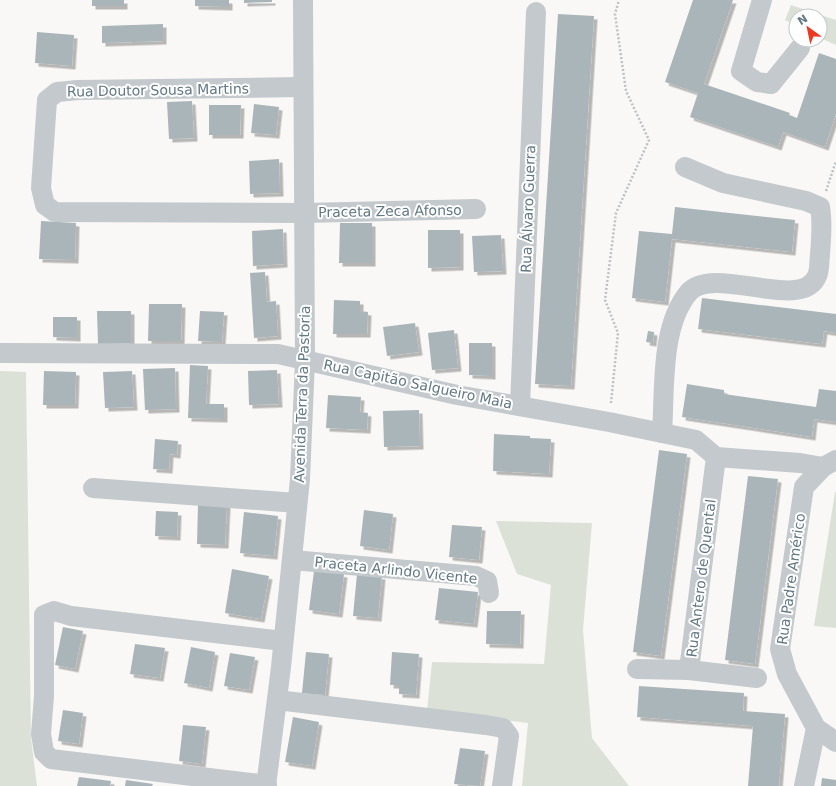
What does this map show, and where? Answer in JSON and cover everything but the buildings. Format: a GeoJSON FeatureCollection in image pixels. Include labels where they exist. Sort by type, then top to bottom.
{"type":"FeatureCollection","features":[{"type":"Feature","properties":{"kind":"street","name":"Avenida Terra da Pastoria"},"geometry":{"type":"LineString","coordinates":[[267,785],[292,560],[297,503],[305,360],[303,0]]}},
{"type":"Feature","properties":{"kind":"street"},"geometry":{"type":"LineString","coordinates":[[762,0],[741,70],[757,82],[771,84],[800,48]]}},
{"type":"Feature","properties":{"kind":"street","name":"Rua Álvaro Guerra"},"geometry":{"type":"LineString","coordinates":[[520,406],[536,12]]}},
{"type":"Feature","properties":{"kind":"street","name":"Rua Doutor Sousa Martins"},"geometry":{"type":"LineString","coordinates":[[303,87],[78,90],[57,92],[47,100],[41,188],[45,205],[54,212],[304,213]]}},
{"type":"Feature","properties":{"kind":"street"},"geometry":{"type":"LineString","coordinates":[[653,431],[668,344],[678,308],[690,291],[711,282],[790,291],[806,288],[817,276],[823,224],[820,207],[806,201],[723,183],[685,167]]}},
{"type":"Feature","properties":{"kind":"street","name":"Praceta Zeca Afonso"},"geometry":{"type":"LineString","coordinates":[[304,213],[476,209]]}},
{"type":"Feature","properties":{"kind":"street","name":"Rua Capitão Salgueiro Maia"},"geometry":{"type":"LineString","coordinates":[[0,353],[278,354],[457,395],[609,422],[696,440],[716,457]]}},
{"type":"Feature","properties":{"kind":"street"},"geometry":{"type":"LineString","coordinates":[[716,457],[830,464]]}},
{"type":"Feature","properties":{"kind":"street","name":"Rua Antero de Quental"},"geometry":{"type":"LineString","coordinates":[[637,669],[689,670],[716,457]]}},
{"type":"Feature","properties":{"kind":"street","name":"Rua Padre Américo"},"geometry":{"type":"LineString","coordinates":[[830,464],[804,487],[780,649],[787,674],[816,728],[836,742]]}},
{"type":"Feature","properties":{"kind":"street"},"geometry":{"type":"LineString","coordinates":[[94,488],[297,503]]}},
{"type":"Feature","properties":{"kind":"street","name":"Praceta Arlindo Vicente"},"geometry":{"type":"LineString","coordinates":[[292,560],[476,576],[488,581],[489,593]]}},
{"type":"Feature","properties":{"kind":"street"},"geometry":{"type":"LineString","coordinates":[[267,785],[51,759],[44,752],[40,734],[44,696],[44,615],[54,611],[71,616],[284,641]]}},
{"type":"Feature","properties":{"kind":"street"},"geometry":{"type":"LineString","coordinates":[[689,670],[756,678]]}},
{"type":"Feature","properties":{"kind":"street"},"geometry":{"type":"LineString","coordinates":[[277,700],[503,728],[509,736],[502,786]]}},
{"type":"Feature","properties":{"kind":"street"},"geometry":{"type":"LineString","coordinates":[[804,786],[816,728]]}},
{"type":"Feature","properties":{"kind":"path"},"geometry":{"type":"LineString","coordinates":[[609,422],[618,333],[605,300],[616,213],[649,140],[626,91],[615,14],[619,0]]}},
{"type":"Feature","properties":{"kind":"path"},"geometry":{"type":"LineString","coordinates":[[829,181],[836,161]]}},
{"type":"Feature","properties":{"kind":"shaded area"},"geometry":{"type":"Polygon","coordinates":[[[791,5],[800,8],[790,8],[791,5]]]}},
{"type":"Feature","properties":{"kind":"shaded area"},"geometry":{"type":"Polygon","coordinates":[[[788,12],[788,21],[785,20],[788,12]]]}},
{"type":"Feature","properties":{"kind":"shaded area"},"geometry":{"type":"Polygon","coordinates":[[[828,17],[836,20],[836,45],[828,42],[828,17]]]}},
{"type":"Feature","properties":{"kind":"shaded area"},"geometry":{"type":"Polygon","coordinates":[[[0,371],[26,372],[31,738],[37,786],[0,786],[0,371]]]}},
{"type":"Feature","properties":{"kind":"shaded area"},"geometry":{"type":"Polygon","coordinates":[[[836,492],[836,628],[814,626],[836,492]]]}},
{"type":"Feature","properties":{"kind":"shaded area"},"geometry":{"type":"Polygon","coordinates":[[[496,521],[592,523],[583,630],[592,738],[629,786],[522,786],[528,723],[427,711],[432,662],[544,664],[551,585],[517,574],[496,521]]]}}]}
